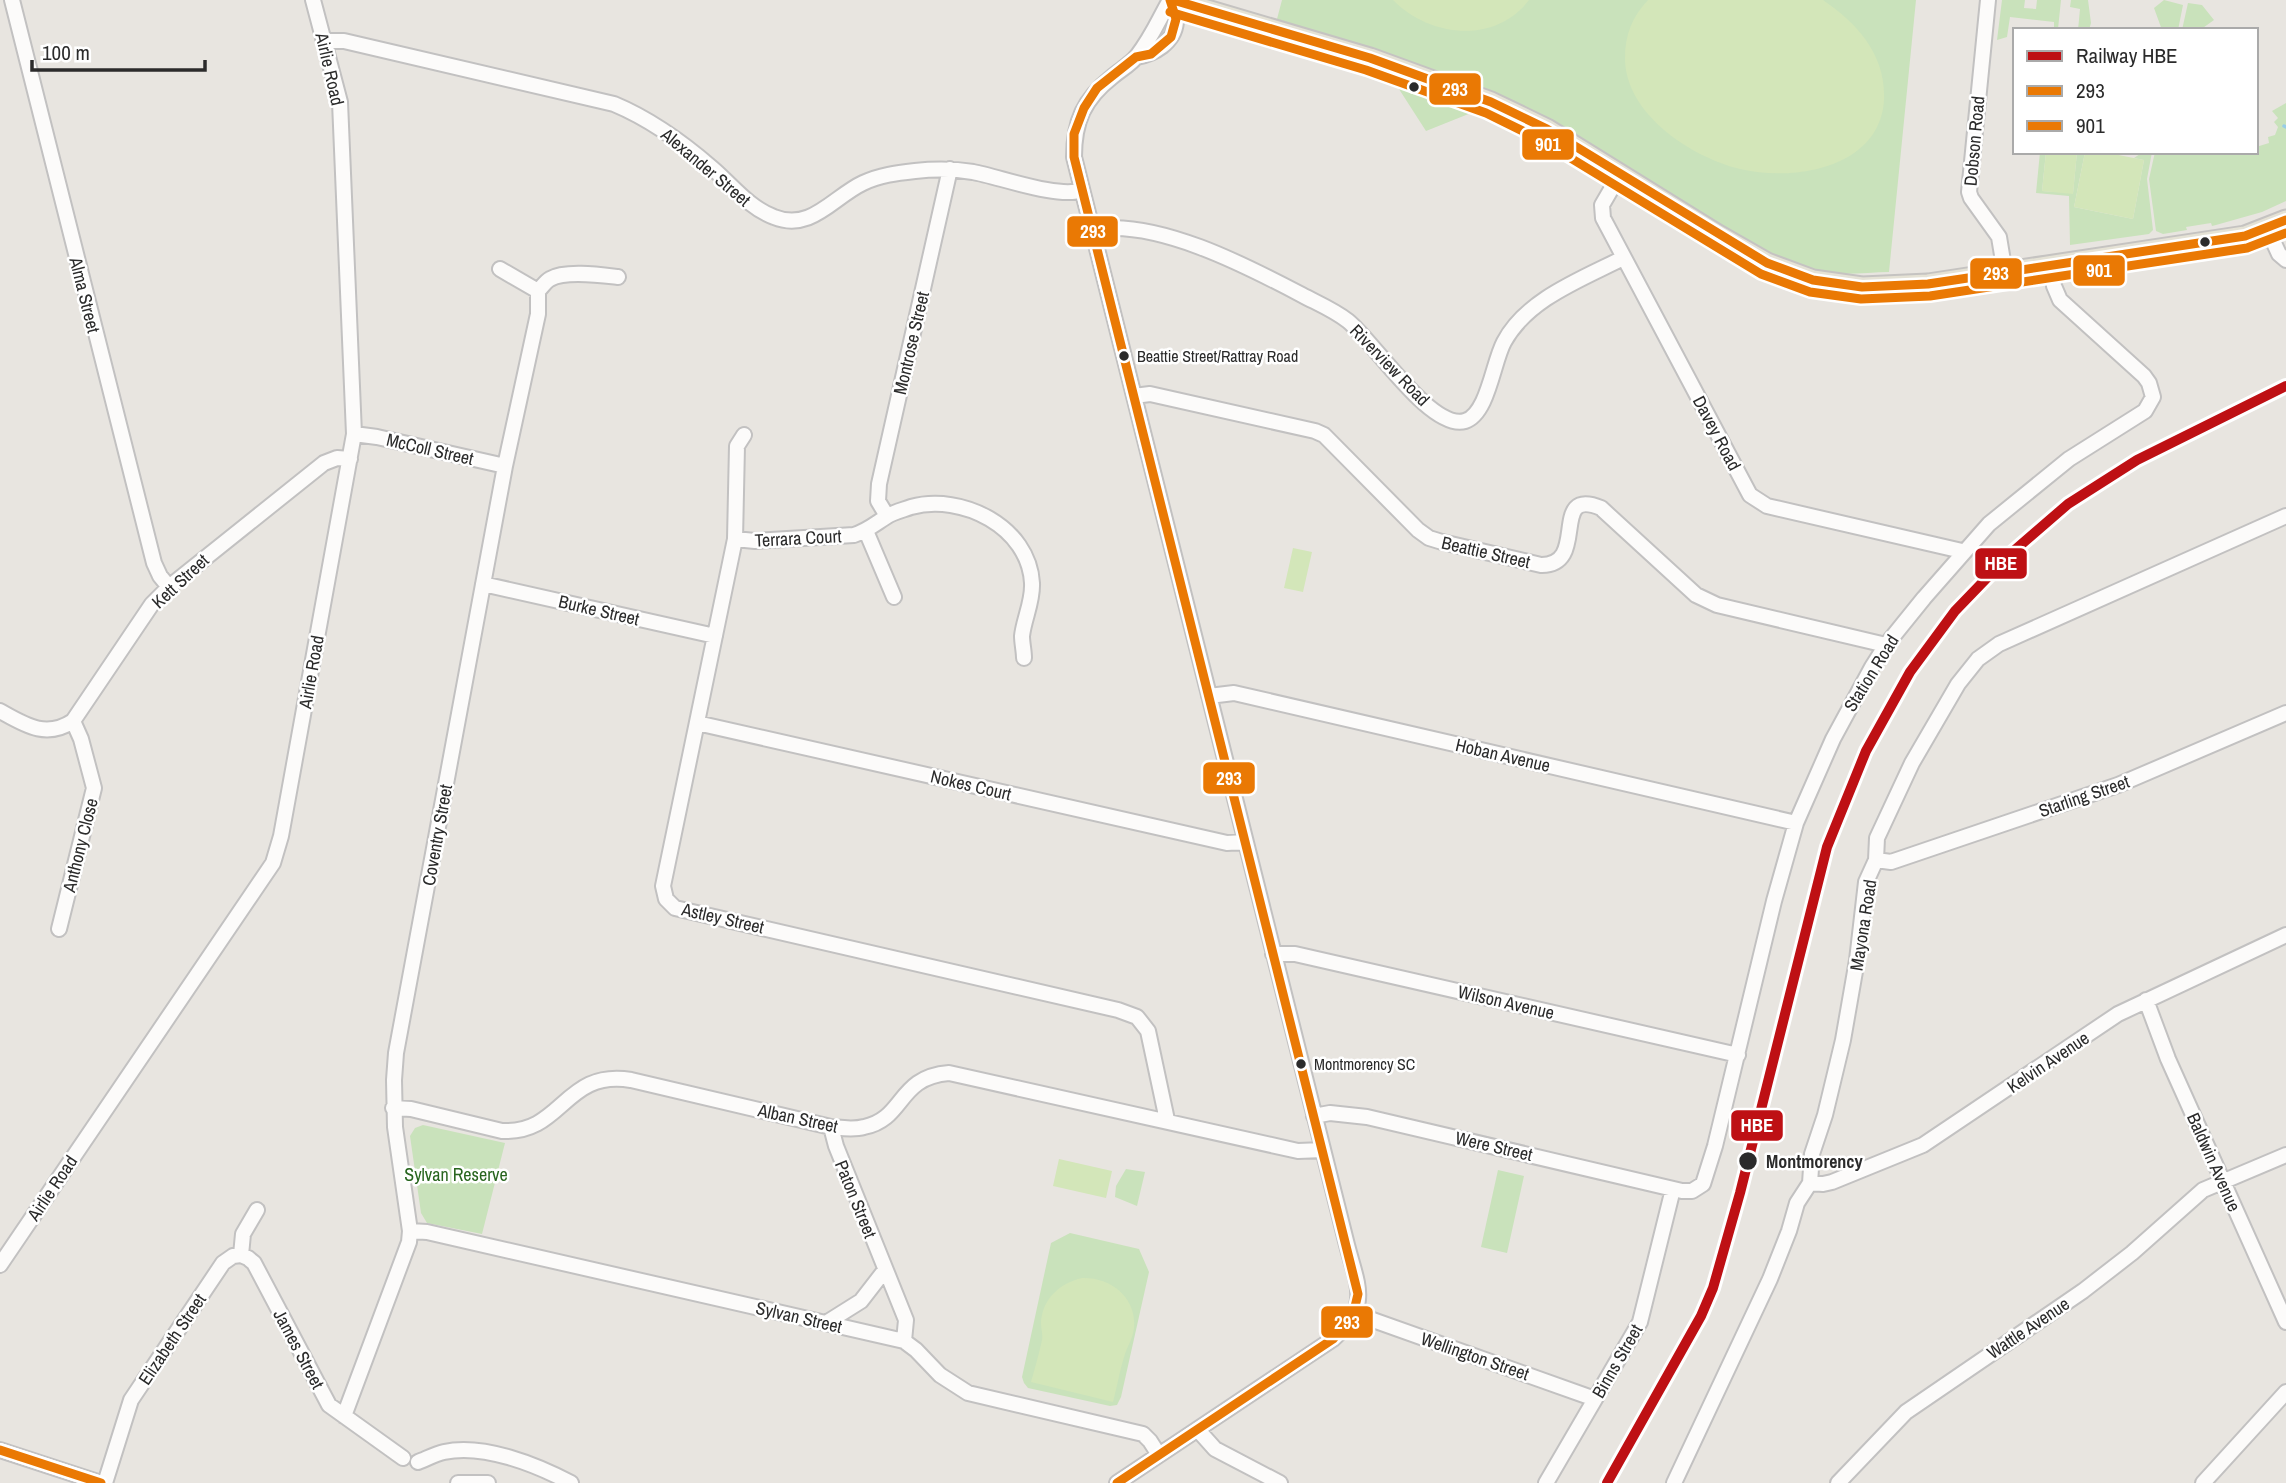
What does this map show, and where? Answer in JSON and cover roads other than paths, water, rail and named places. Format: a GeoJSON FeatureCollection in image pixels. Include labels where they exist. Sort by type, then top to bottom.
{"type":"FeatureCollection","features":[{"type":"Feature","properties":{"kind":"main road"},"geometry":{"type":"LineString","coordinates":[[1171,0],[1370,58],[1470,93],[1527,118],[1767,263],[1813,280],[1874,287],[1928,284],[2245,236],[2286,220]]}},
{"type":"Feature","properties":{"kind":"street","name":"Alma Street"},"geometry":{"type":"LineString","coordinates":[[12,0],[156,570],[169,587]]}},
{"type":"Feature","properties":{"kind":"street","name":"Airlie Road"},"geometry":{"type":"LineString","coordinates":[[0,1265],[273,863],[281,836],[354,434],[340,102],[313,0]]}},
{"type":"Feature","properties":{"kind":"street"},"geometry":{"type":"LineString","coordinates":[[1117,1483],[1333,1339],[1356,1314],[1359,1303],[1074,157],[1074,134],[1084,108],[1097,88],[1136,57],[1152,54],[1171,37],[1177,19],[1171,0]]}},
{"type":"Feature","properties":{"kind":"street","name":"Dobson Road"},"geometry":{"type":"LineString","coordinates":[[1988,0],[1969,192],[1970,198],[2000,237],[2005,273]]}},
{"type":"Feature","properties":{"kind":"street","name":"Alexander Street"},"geometry":{"type":"LineString","coordinates":[[324,41],[344,41],[614,104],[663,130],[711,167],[754,206],[776,219],[808,218],[820,213],[860,184],[884,175],[926,169],[971,172],[1066,193],[1082,190]]}},
{"type":"Feature","properties":{"kind":"street","name":"Montrose Street"},"geometry":{"type":"LineString","coordinates":[[887,516],[878,501],[879,484],[950,169]]}},
{"type":"Feature","properties":{"kind":"street","name":"Davey Road"},"geometry":{"type":"LineString","coordinates":[[1620,174],[1604,200],[1601,210],[1603,218],[1750,495],[1767,506],[1962,551]]}},
{"type":"Feature","properties":{"kind":"street","name":"Riverview Road"},"geometry":{"type":"LineString","coordinates":[[1093,230],[1108,227],[1158,233],[1276,281],[1348,321],[1417,397],[1440,416],[1457,422],[1468,420],[1482,405],[1501,348],[1518,323],[1548,298],[1623,258]]}},
{"type":"Feature","properties":{"kind":"street"},"geometry":{"type":"LineString","coordinates":[[2267,228],[2279,254],[2286,260]]}},
{"type":"Feature","properties":{"kind":"street","name":"Station Road"},"geometry":{"type":"LineString","coordinates":[[1673,1189],[1692,1191],[1705,1181],[1774,901],[1796,823],[1833,739],[1886,645],[1962,551],[1989,524],[2069,459],[2145,411],[2153,397],[2150,383],[2144,376],[2060,300],[2055,292],[2051,266]]}},
{"type":"Feature","properties":{"kind":"street"},"geometry":{"type":"LineString","coordinates":[[500,269],[538,291],[550,279],[560,276],[597,274],[618,277]]}},
{"type":"Feature","properties":{"kind":"street","name":"Coventry Street"},"geometry":{"type":"LineString","coordinates":[[344,1416],[406,1255],[410,1231],[393,1108],[396,1053],[505,466],[536,326],[538,291]]}},
{"type":"Feature","properties":{"kind":"street","name":"Beattie Street"},"geometry":{"type":"LineString","coordinates":[[1134,396],[1150,394],[1324,435],[1429,538],[1541,565],[1553,564],[1566,552],[1569,523],[1574,510],[1593,504],[1601,508],[1696,595],[1706,600],[1717,605],[1886,645]]}},
{"type":"Feature","properties":{"kind":"street","name":"McColl Street"},"geometry":{"type":"LineString","coordinates":[[354,434],[505,466]]}},
{"type":"Feature","properties":{"kind":"street","name":"Astley Street"},"geometry":{"type":"LineString","coordinates":[[744,435],[737,446],[735,539],[663,886],[670,904],[675,908],[1105,1007],[1137,1017],[1148,1031],[1167,1120]]}},
{"type":"Feature","properties":{"kind":"street","name":"Kett Street"},"geometry":{"type":"LineString","coordinates":[[73,722],[152,604],[169,587],[324,463],[337,458],[350,458]]}},
{"type":"Feature","properties":{"kind":"street","name":"Terrara Court"},"geometry":{"type":"LineString","coordinates":[[735,539],[768,541],[854,535],[866,531],[887,516],[911,507],[937,505],[979,513],[1006,530],[1020,545],[1031,575],[1031,598],[1022,637],[1024,658]]}},
{"type":"Feature","properties":{"kind":"street","name":"Mayona Road"},"geometry":{"type":"LineString","coordinates":[[1674,1483],[1765,1291],[1797,1203],[1810,1182],[1812,1154],[1825,1115],[1843,1040],[1857,960],[1866,882],[1876,860],[1877,838],[1912,763],[1958,684],[1978,659],[1999,644],[2286,516]]}},
{"type":"Feature","properties":{"kind":"street"},"geometry":{"type":"LineString","coordinates":[[866,531],[894,597]]}},
{"type":"Feature","properties":{"kind":"street","name":"Burke Street"},"geometry":{"type":"LineString","coordinates":[[483,584],[715,636]]}},
{"type":"Feature","properties":{"kind":"street","name":"Hoban Avenue"},"geometry":{"type":"LineString","coordinates":[[1209,696],[1234,693],[1796,823]]}},
{"type":"Feature","properties":{"kind":"street"},"geometry":{"type":"LineString","coordinates":[[0,711],[42,730],[56,730],[73,722]]}},
{"type":"Feature","properties":{"kind":"street","name":"Starling Street"},"geometry":{"type":"LineString","coordinates":[[1876,860],[1891,862],[2118,785],[2286,713]]}},
{"type":"Feature","properties":{"kind":"street","name":"Anthony Close"},"geometry":{"type":"LineString","coordinates":[[59,929],[94,788],[81,739],[73,722]]}},
{"type":"Feature","properties":{"kind":"street","name":"Nokes Court"},"geometry":{"type":"LineString","coordinates":[[697,723],[1227,844],[1245,842]]}},
{"type":"Feature","properties":{"kind":"street","name":"Kelvin Avenue"},"geometry":{"type":"LineString","coordinates":[[1810,1182],[1832,1182],[1923,1145],[2118,1014],[2286,935]]}},
{"type":"Feature","properties":{"kind":"street","name":"Wilson Avenue"},"geometry":{"type":"LineString","coordinates":[[1273,954],[1295,954],[1738,1055]]}},
{"type":"Feature","properties":{"kind":"street","name":"Baldwin Avenue"},"geometry":{"type":"LineString","coordinates":[[2146,1000],[2168,1059],[2286,1322]]}},
{"type":"Feature","properties":{"kind":"street","name":"Alban Street"},"geometry":{"type":"LineString","coordinates":[[393,1108],[411,1109],[502,1131],[518,1131],[543,1121],[591,1082],[605,1078],[621,1078],[831,1127],[860,1128],[878,1123],[890,1114],[916,1083],[929,1076],[949,1073],[1297,1151],[1323,1150]]}},
{"type":"Feature","properties":{"kind":"street","name":"Were Street"},"geometry":{"type":"LineString","coordinates":[[1314,1116],[1330,1112],[1367,1116],[1673,1189]]}},
{"type":"Feature","properties":{"kind":"street","name":"Paton Street"},"geometry":{"type":"LineString","coordinates":[[831,1127],[835,1146],[905,1320],[904,1340]]}},
{"type":"Feature","properties":{"kind":"street","name":"Wattle Avenue"},"geometry":{"type":"LineString","coordinates":[[1838,1483],[1906,1412],[2083,1291],[2132,1253],[2203,1190],[2286,1155]]}},
{"type":"Feature","properties":{"kind":"street","name":"Binns Street"},"geometry":{"type":"LineString","coordinates":[[1546,1483],[1640,1322],[1673,1189]]}},
{"type":"Feature","properties":{"kind":"street"},"geometry":{"type":"LineString","coordinates":[[241,1255],[243,1234],[257,1210]]}},
{"type":"Feature","properties":{"kind":"street","name":"Sylvan Street"},"geometry":{"type":"LineString","coordinates":[[410,1231],[426,1232],[904,1340]]}},
{"type":"Feature","properties":{"kind":"street","name":"James Street"},"geometry":{"type":"LineString","coordinates":[[241,1255],[254,1264],[329,1405],[403,1458]]}},
{"type":"Feature","properties":{"kind":"street","name":"Elizabeth Street"},"geometry":{"type":"LineString","coordinates":[[103,1483],[131,1400],[223,1263],[233,1256],[241,1255]]}},
{"type":"Feature","properties":{"kind":"street"},"geometry":{"type":"LineString","coordinates":[[826,1323],[860,1301],[885,1270]]}},
{"type":"Feature","properties":{"kind":"street","name":"Wellington Street"},"geometry":{"type":"LineString","coordinates":[[1356,1314],[1595,1399]]}},
{"type":"Feature","properties":{"kind":"street"},"geometry":{"type":"LineString","coordinates":[[904,1340],[940,1375],[968,1393],[1143,1434],[1159,1455]]}},
{"type":"Feature","properties":{"kind":"street"},"geometry":{"type":"LineString","coordinates":[[2203,1483],[2286,1392]]}},
{"type":"Feature","properties":{"kind":"street"},"geometry":{"type":"LineString","coordinates":[[1198,1430],[1215,1449],[1280,1483]]}},
{"type":"Feature","properties":{"kind":"street"},"geometry":{"type":"LineString","coordinates":[[0,1450],[103,1483]]}},
{"type":"Feature","properties":{"kind":"street"},"geometry":{"type":"LineString","coordinates":[[418,1462],[444,1452],[467,1450],[530,1464],[571,1483]]}},
{"type":"Feature","properties":{"kind":"street"},"geometry":{"type":"LineString","coordinates":[[458,1483],[488,1483]]}},
{"type":"Feature","properties":{"kind":"rail line","name":"HBE"},"geometry":{"type":"LineString","coordinates":[[1607,1483],[1701,1316],[1713,1288],[1740,1193],[1827,847],[1866,751],[1910,672],[1955,611],[2009,555],[2068,504],[2137,460],[2286,386]]}},
{"type":"Feature","properties":{"kind":"place","name":"Beattie Street/Rattray Road"},"geometry":{"type":"Point","coordinates":[1124,356]}},
{"type":"Feature","properties":{"kind":"place","name":"Montmorency SC"},"geometry":{"type":"Point","coordinates":[1301,1064]}},
{"type":"Feature","properties":{"kind":"place","name":"Montmorency"},"geometry":{"type":"Point","coordinates":[1748,1161]}},
{"type":"Feature","properties":{"kind":"park label","name":"Sylvan Reserve"},"geometry":{"type":"Point","coordinates":[456,1174]}}]}
